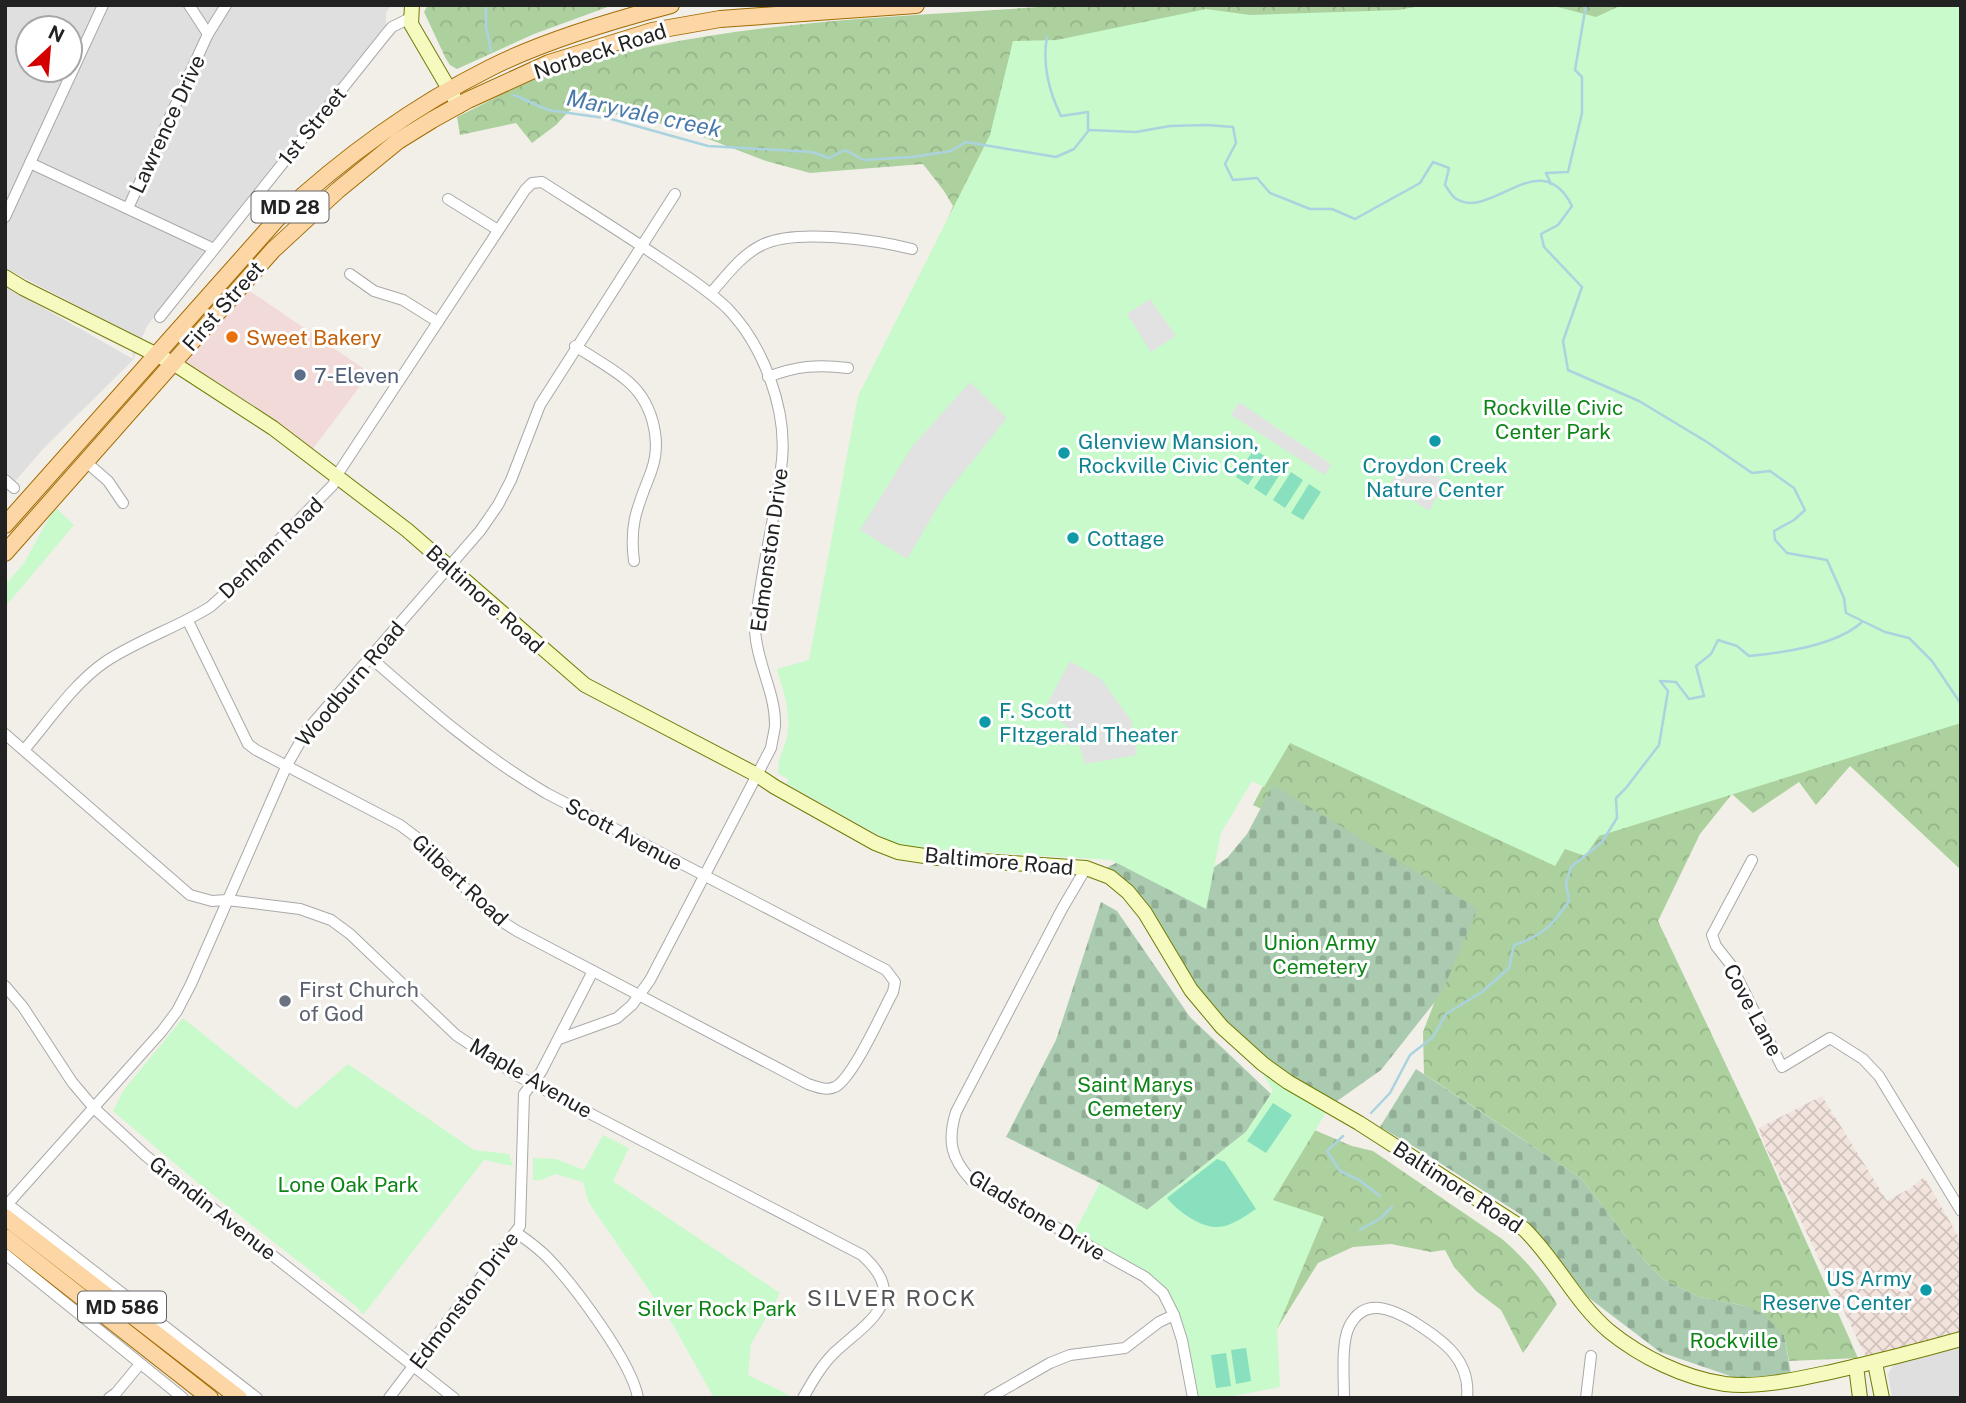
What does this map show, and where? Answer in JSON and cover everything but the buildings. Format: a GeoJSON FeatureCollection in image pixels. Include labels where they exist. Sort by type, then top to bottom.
{"type":"FeatureCollection","features":[{"type":"Feature","properties":{"kind":"main road","name":"Norbeck Road"},"geometry":{"type":"LineString","coordinates":[[450,90],[492,67],[547,45],[671,5]]}},
{"type":"Feature","properties":{"kind":"main road","name":"Norbeck Road"},"geometry":{"type":"LineString","coordinates":[[459,106],[550,63],[652,31],[732,18],[916,5]]}},
{"type":"Feature","properties":{"kind":"main road","name":"First Street"},"geometry":{"type":"LineString","coordinates":[[5,524],[277,219],[311,187],[378,136],[450,90]]}},
{"type":"Feature","properties":{"kind":"main road","name":"First Street"},"geometry":{"type":"LineString","coordinates":[[5,552],[299,224],[398,141],[459,106]]}},
{"type":"Feature","properties":{"kind":"main road","name":"MD 586"},"geometry":{"type":"LineString","coordinates":[[6,1207],[239,1398]]}},
{"type":"Feature","properties":{"kind":"main road","name":"MD 586"},"geometry":{"type":"LineString","coordinates":[[5,1237],[210,1398]]}},
{"type":"Feature","properties":{"kind":"street"},"geometry":{"type":"LineString","coordinates":[[5,217],[103,5]]}},
{"type":"Feature","properties":{"kind":"street","name":"Lawrence Drive"},"geometry":{"type":"LineString","coordinates":[[128,208],[208,34],[189,5]]}},
{"type":"Feature","properties":{"kind":"street"},"geometry":{"type":"LineString","coordinates":[[208,34],[226,5]]}},
{"type":"Feature","properties":{"kind":"street"},"geometry":{"type":"LineString","coordinates":[[411,12],[411,24],[459,106]]}},
{"type":"Feature","properties":{"kind":"street","name":"1st Street"},"geometry":{"type":"LineString","coordinates":[[160,317],[392,26],[411,12]]}},
{"type":"Feature","properties":{"kind":"street"},"geometry":{"type":"LineString","coordinates":[[30,163],[214,249]]}},
{"type":"Feature","properties":{"kind":"street","name":"Edmonston Drive"},"geometry":{"type":"LineString","coordinates":[[532,183],[542,182],[642,246],[711,293],[729,311],[761,358],[768,377],[780,419],[782,458],[755,629],[755,646],[769,690],[775,728],[771,748],[650,980],[632,1005],[617,1018],[559,1039]]}},
{"type":"Feature","properties":{"kind":"street","name":"Denham Road"},"geometry":{"type":"LineString","coordinates":[[24,750],[83,681],[103,664],[210,607],[327,493],[498,230],[532,183]]}},
{"type":"Feature","properties":{"kind":"street","name":"Woodburn Road"},"geometry":{"type":"LineString","coordinates":[[6,1207],[177,1011],[287,765],[307,730],[481,531],[498,505],[540,405],[575,346],[676,194]]}},
{"type":"Feature","properties":{"kind":"street"},"geometry":{"type":"LineString","coordinates":[[448,199],[498,230]]}},
{"type":"Feature","properties":{"kind":"street"},"geometry":{"type":"LineString","coordinates":[[711,293],[746,255],[781,237],[807,236],[893,244],[912,249]]}},
{"type":"Feature","properties":{"kind":"street"},"geometry":{"type":"LineString","coordinates":[[350,274],[374,291],[403,300],[438,322]]}},
{"type":"Feature","properties":{"kind":"street","name":"Baltimore Road"},"geometry":{"type":"LineString","coordinates":[[5,277],[173,363],[272,428],[407,530],[585,685],[757,775],[864,837],[898,852],[938,858],[1086,868],[1110,877],[1128,892],[1144,914],[1191,990],[1222,1027],[1263,1065],[1524,1229],[1538,1242],[1582,1304],[1609,1331],[1633,1348],[1669,1367],[1727,1384],[1803,1378],[1875,1363],[1961,1339]]}},
{"type":"Feature","properties":{"kind":"street"},"geometry":{"type":"LineString","coordinates":[[575,346],[637,390],[649,410],[655,429],[656,454],[633,521],[631,541],[634,561]]}},
{"type":"Feature","properties":{"kind":"street"},"geometry":{"type":"LineString","coordinates":[[768,377],[788,369],[808,366],[848,368]]}},
{"type":"Feature","properties":{"kind":"street"},"geometry":{"type":"LineString","coordinates":[[85,461],[108,481],[123,503]]}},
{"type":"Feature","properties":{"kind":"street","name":"Gilbert Road"},"geometry":{"type":"LineString","coordinates":[[188,621],[248,744],[256,750],[400,825],[428,846],[473,897],[495,917],[808,1084],[824,1089],[835,1087]]}},
{"type":"Feature","properties":{"kind":"street","name":"Scott Avenue"},"geometry":{"type":"LineString","coordinates":[[370,657],[460,736],[505,769],[886,970],[895,982],[892,992],[848,1077],[835,1087]]}},
{"type":"Feature","properties":{"kind":"street","name":"Maple Avenue"},"geometry":{"type":"LineString","coordinates":[[5,734],[185,890],[203,899],[300,909],[331,920],[350,934],[456,1035],[518,1076],[862,1255],[875,1267],[884,1289],[878,1314],[834,1354],[817,1374],[803,1398]]}},
{"type":"Feature","properties":{"kind":"street","name":"Cove Lane"},"geometry":{"type":"LineString","coordinates":[[1752,860],[1712,935],[1716,946],[1731,965],[1782,1067],[1830,1038],[1863,1059],[1896,1100],[1961,1211]]}},
{"type":"Feature","properties":{"kind":"street","name":"Gladstone Drive"},"geometry":{"type":"LineString","coordinates":[[1086,868],[956,1112],[950,1129],[950,1142],[958,1166],[971,1180],[1145,1277],[1163,1293],[1182,1340],[1193,1398]]}},
{"type":"Feature","properties":{"kind":"street","name":"Edmonston Drive"},"geometry":{"type":"LineString","coordinates":[[389,1398],[517,1233],[522,1196],[524,1094],[559,1039],[593,971]]}},
{"type":"Feature","properties":{"kind":"street","name":"Grandin Avenue"},"geometry":{"type":"LineString","coordinates":[[5,986],[23,1007],[72,1082],[94,1108],[146,1156],[454,1398]]}},
{"type":"Feature","properties":{"kind":"street"},"geometry":{"type":"LineString","coordinates":[[6,1207],[257,1398]]}},
{"type":"Feature","properties":{"kind":"street"},"geometry":{"type":"LineString","coordinates":[[517,1233],[544,1254],[561,1272],[621,1355],[637,1389],[638,1398]]}},
{"type":"Feature","properties":{"kind":"street"},"geometry":{"type":"LineString","coordinates":[[5,1254],[183,1398]]}},
{"type":"Feature","properties":{"kind":"street"},"geometry":{"type":"LineString","coordinates":[[1344,1398],[1345,1342],[1348,1328],[1359,1314],[1374,1307],[1392,1309],[1443,1341],[1457,1358],[1465,1377],[1467,1398]]}},
{"type":"Feature","properties":{"kind":"street"},"geometry":{"type":"LineString","coordinates":[[989,1398],[1050,1363],[1070,1355],[1125,1348],[1159,1322],[1174,1315]]}},
{"type":"Feature","properties":{"kind":"street"},"geometry":{"type":"LineString","coordinates":[[1586,1398],[1591,1356]]}},
{"type":"Feature","properties":{"kind":"street"},"geometry":{"type":"LineString","coordinates":[[1875,1363],[1882,1398]]}},
{"type":"Feature","properties":{"kind":"street"},"geometry":{"type":"LineString","coordinates":[[109,1398],[140,1364]]}},
{"type":"Feature","properties":{"kind":"street"},"geometry":{"type":"LineString","coordinates":[[1856,1366],[1860,1398]]}},
{"type":"Feature","properties":{"kind":"shaded area"},"geometry":{"type":"Polygon","coordinates":[[[5,5],[392,5],[386,12],[386,24],[147,326],[133,360],[43,449],[5,493],[5,286],[133,359],[130,333],[5,268],[5,5]]]}},
{"type":"Feature","properties":{"kind":"shaded area"},"geometry":{"type":"Polygon","coordinates":[[[241,285],[370,373],[309,454],[173,363],[241,285]]]}},
{"type":"Feature","properties":{"kind":"shaded area"},"geometry":{"type":"Polygon","coordinates":[[[1150,299],[1176,336],[1151,352],[1127,314],[1150,299]]]}},
{"type":"Feature","properties":{"kind":"shaded area"},"geometry":{"type":"Polygon","coordinates":[[[970,382],[1007,418],[945,495],[907,559],[860,530],[912,447],[970,382]]]}},
{"type":"Feature","properties":{"kind":"shaded area"},"geometry":{"type":"Polygon","coordinates":[[[1239,402],[1331,464],[1325,475],[1231,415],[1239,402]]]}},
{"type":"Feature","properties":{"kind":"shaded area"},"geometry":{"type":"Polygon","coordinates":[[[1407,457],[1446,482],[1429,511],[1389,485],[1407,457]]]}},
{"type":"Feature","properties":{"kind":"shaded area"},"geometry":{"type":"Polygon","coordinates":[[[1070,661],[1101,679],[1131,720],[1137,755],[1085,764],[1076,735],[1045,708],[1070,661]]]}},
{"type":"Feature","properties":{"kind":"shaded area"},"geometry":{"type":"Polygon","coordinates":[[[1822,1096],[1887,1201],[1924,1177],[1961,1241],[1961,1333],[1866,1357],[1765,1146],[1759,1128],[1822,1096]]]}},
{"type":"Feature","properties":{"kind":"shaded area"},"geometry":{"type":"Polygon","coordinates":[[[1961,1345],[1961,1398],[1892,1398],[1888,1374],[1895,1363],[1961,1345]]]}},
{"type":"Feature","properties":{"kind":"green space"},"geometry":{"type":"Polygon","coordinates":[[[428,5],[613,5],[534,34],[457,69],[446,59],[424,12],[428,5]]]}},
{"type":"Feature","properties":{"kind":"green space","name":"Rockville Civic Center Park"},"geometry":{"type":"Polygon","coordinates":[[[1067,5],[1961,5],[1961,870],[1850,766],[1816,805],[1799,782],[1753,813],[1732,794],[1700,834],[1658,921],[1754,1124],[1858,1358],[1789,1361],[1784,1335],[1746,1306],[1699,1297],[1663,1279],[1643,1259],[1581,1178],[1424,1074],[1423,1032],[1448,967],[1303,829],[1253,805],[1298,719],[934,253],[953,206],[923,164],[810,173],[766,161],[677,127],[574,106],[556,125],[532,143],[516,123],[460,135],[457,117],[525,83],[610,56],[674,42],[804,24],[1067,5]]]}},
{"type":"Feature","properties":{"kind":"green space","name":"Rockville Civic Center Park"},"geometry":{"type":"Polygon","coordinates":[[[1425,5],[1550,5],[1596,17],[1622,5],[1961,5],[1961,723],[1599,836],[1585,856],[1565,849],[1555,866],[1290,743],[1264,787],[1252,781],[1221,833],[1206,909],[1111,860],[900,847],[787,784],[788,779],[779,774],[778,769],[787,736],[788,715],[777,669],[809,660],[858,396],[990,135],[1013,41],[1057,40],[1206,9],[1250,15],[1399,10],[1425,5]]]}},
{"type":"Feature","properties":{"kind":"green space"},"geometry":{"type":"Polygon","coordinates":[[[1254,449],[1266,457],[1248,485],[1236,477],[1254,449]]]}},
{"type":"Feature","properties":{"kind":"green space"},"geometry":{"type":"Polygon","coordinates":[[[1272,460],[1284,468],[1266,496],[1254,488],[1272,460]]]}},
{"type":"Feature","properties":{"kind":"green space"},"geometry":{"type":"Polygon","coordinates":[[[1291,472],[1303,480],[1285,508],[1273,500],[1291,472]]]}},
{"type":"Feature","properties":{"kind":"green space"},"geometry":{"type":"Polygon","coordinates":[[[1309,484],[1321,492],[1303,520],[1291,513],[1309,484]]]}},
{"type":"Feature","properties":{"kind":"green space"},"geometry":{"type":"Polygon","coordinates":[[[55,507],[74,525],[5,607],[5,585],[24,563],[55,507]]]}},
{"type":"Feature","properties":{"kind":"green space","name":"Union Army Cemetery"},"geometry":{"type":"Polygon","coordinates":[[[1273,785],[1478,909],[1441,994],[1381,1070],[1330,1106],[1222,1027],[1145,914],[1098,872],[1122,860],[1203,875],[1227,858],[1247,834],[1273,785]]]}},
{"type":"Feature","properties":{"kind":"green space","name":"Saint Marys Cemetery"},"geometry":{"type":"Polygon","coordinates":[[[1101,902],[1117,911],[1190,1017],[1271,1094],[1246,1132],[1147,1210],[1100,1183],[1006,1137],[1056,1040],[1101,902]]]}},
{"type":"Feature","properties":{"kind":"green space","name":"Lone Oak Park"},"geometry":{"type":"Polygon","coordinates":[[[183,1018],[296,1109],[348,1064],[474,1150],[509,1154],[513,1166],[484,1160],[363,1315],[357,1307],[199,1184],[113,1111],[123,1091],[183,1018]]]}},
{"type":"Feature","properties":{"kind":"green space"},"geometry":{"type":"Polygon","coordinates":[[[1252,1055],[1330,1106],[1273,1200],[1324,1217],[1277,1329],[1280,1387],[1222,1398],[1193,1398],[1182,1340],[1163,1293],[1072,1237],[1100,1183],[1147,1210],[1246,1132],[1273,1091],[1252,1055]]]}},
{"type":"Feature","properties":{"kind":"green space","name":"Rockville"},"geometry":{"type":"Polygon","coordinates":[[[1416,1069],[1581,1178],[1643,1259],[1663,1279],[1699,1297],[1746,1306],[1763,1314],[1784,1335],[1791,1374],[1736,1378],[1660,1352],[1589,1298],[1523,1216],[1380,1127],[1416,1069]]]}},
{"type":"Feature","properties":{"kind":"green space"},"geometry":{"type":"Polygon","coordinates":[[[1273,1103],[1292,1115],[1266,1153],[1247,1141],[1273,1103]]]}},
{"type":"Feature","properties":{"kind":"green space"},"geometry":{"type":"Polygon","coordinates":[[[1305,1126],[1352,1146],[1373,1151],[1502,1239],[1518,1254],[1539,1277],[1557,1304],[1523,1353],[1501,1310],[1476,1291],[1454,1267],[1445,1250],[1431,1252],[1391,1244],[1353,1247],[1318,1263],[1277,1329],[1223,1286],[1305,1126]]]}},
{"type":"Feature","properties":{"kind":"green space","name":"Silver Rock Park"},"geometry":{"type":"Polygon","coordinates":[[[603,1135],[629,1148],[613,1181],[780,1293],[751,1344],[748,1375],[789,1395],[787,1398],[714,1398],[673,1325],[589,1203],[583,1182],[555,1174],[541,1180],[533,1180],[533,1158],[556,1159],[584,1170],[603,1135]]]}},
{"type":"Feature","properties":{"kind":"green space"},"geometry":{"type":"Polygon","coordinates":[[[1217,1159],[1225,1162],[1256,1209],[1232,1224],[1221,1227],[1202,1224],[1189,1217],[1167,1198],[1217,1159]]]}},
{"type":"Feature","properties":{"kind":"green space"},"geometry":{"type":"Polygon","coordinates":[[[1246,1348],[1251,1381],[1236,1384],[1231,1350],[1246,1348]]]}},
{"type":"Feature","properties":{"kind":"green space"},"geometry":{"type":"Polygon","coordinates":[[[1226,1353],[1231,1386],[1216,1388],[1211,1355],[1226,1353]]]}},
{"type":"Feature","properties":{"kind":"waterway","name":"Maryvale creek"},"geometry":{"type":"LineString","coordinates":[[486,5],[486,26],[491,51]]}},
{"type":"Feature","properties":{"kind":"waterway"},"geometry":{"type":"LineString","coordinates":[[1551,184],[1546,173],[1568,172],[1582,113],[1582,77],[1575,70],[1586,5]]}},
{"type":"Feature","properties":{"kind":"waterway"},"geometry":{"type":"LineString","coordinates":[[1047,37],[1046,67],[1061,116],[1088,112],[1088,129]]}},
{"type":"Feature","properties":{"kind":"waterway"},"geometry":{"type":"LineString","coordinates":[[514,95],[548,110],[611,119],[708,146],[812,152],[829,158],[845,150],[864,160],[951,151],[966,142],[1056,157],[1074,149],[1089,130],[1136,132],[1170,126],[1233,127],[1236,143],[1225,164],[1233,180],[1257,178],[1270,193],[1310,209],[1332,209],[1355,219],[1420,183],[1433,162],[1449,168],[1445,185],[1455,198],[1469,203],[1484,201],[1530,182],[1545,181],[1559,188],[1572,206],[1558,225],[1541,234],[1544,247],[1582,287],[1563,341],[1568,370],[1639,401],[1752,473],[1770,471],[1794,488],[1805,510],[1794,520],[1774,531],[1775,540],[1787,553],[1827,560],[1844,598],[1846,613],[1885,632],[1909,638],[1932,661],[1961,704]]}},
{"type":"Feature","properties":{"kind":"waterway"},"geometry":{"type":"LineString","coordinates":[[1371,1113],[1390,1093],[1410,1055],[1433,1037],[1446,1014],[1482,992],[1509,968],[1514,945],[1546,929],[1569,901],[1566,883],[1571,867],[1602,842],[1617,818],[1616,798],[1659,745],[1668,691],[1660,681],[1676,682],[1689,699],[1704,696],[1696,666],[1711,654],[1718,640],[1737,646],[1749,656],[1762,655],[1824,642],[1862,622]]}},
{"type":"Feature","properties":{"kind":"waterway"},"geometry":{"type":"LineString","coordinates":[[1343,1136],[1327,1151],[1340,1171],[1359,1180],[1380,1196]]}},
{"type":"Feature","properties":{"kind":"waterway"},"geometry":{"type":"LineString","coordinates":[[1360,1230],[1381,1218],[1392,1207]]}},
{"type":"Feature","properties":{"kind":"place","name":"Sweet Bakery"},"geometry":{"type":"Point","coordinates":[232,337]}},
{"type":"Feature","properties":{"kind":"place","name":"7-Eleven"},"geometry":{"type":"Point","coordinates":[300,375]}},
{"type":"Feature","properties":{"kind":"place","name":"Croydon Creek Nature Center"},"geometry":{"type":"Point","coordinates":[1435,441]}},
{"type":"Feature","properties":{"kind":"place","name":"Glenview Mansion, Rockville Civic Center"},"geometry":{"type":"Point","coordinates":[1064,453]}},
{"type":"Feature","properties":{"kind":"place","name":"Cottage"},"geometry":{"type":"Point","coordinates":[1073,538]}},
{"type":"Feature","properties":{"kind":"place","name":"F. Scott FItzgerald Theater"},"geometry":{"type":"Point","coordinates":[985,722]}},
{"type":"Feature","properties":{"kind":"place","name":"First Church of God"},"geometry":{"type":"Point","coordinates":[285,1001]}},
{"type":"Feature","properties":{"kind":"place","name":"US Army Reserve Center"},"geometry":{"type":"Point","coordinates":[1926,1290]}},
{"type":"Feature","properties":{"kind":"district","name":"SILVER ROCK"},"geometry":{"type":"Point","coordinates":[892,1297]}}]}
